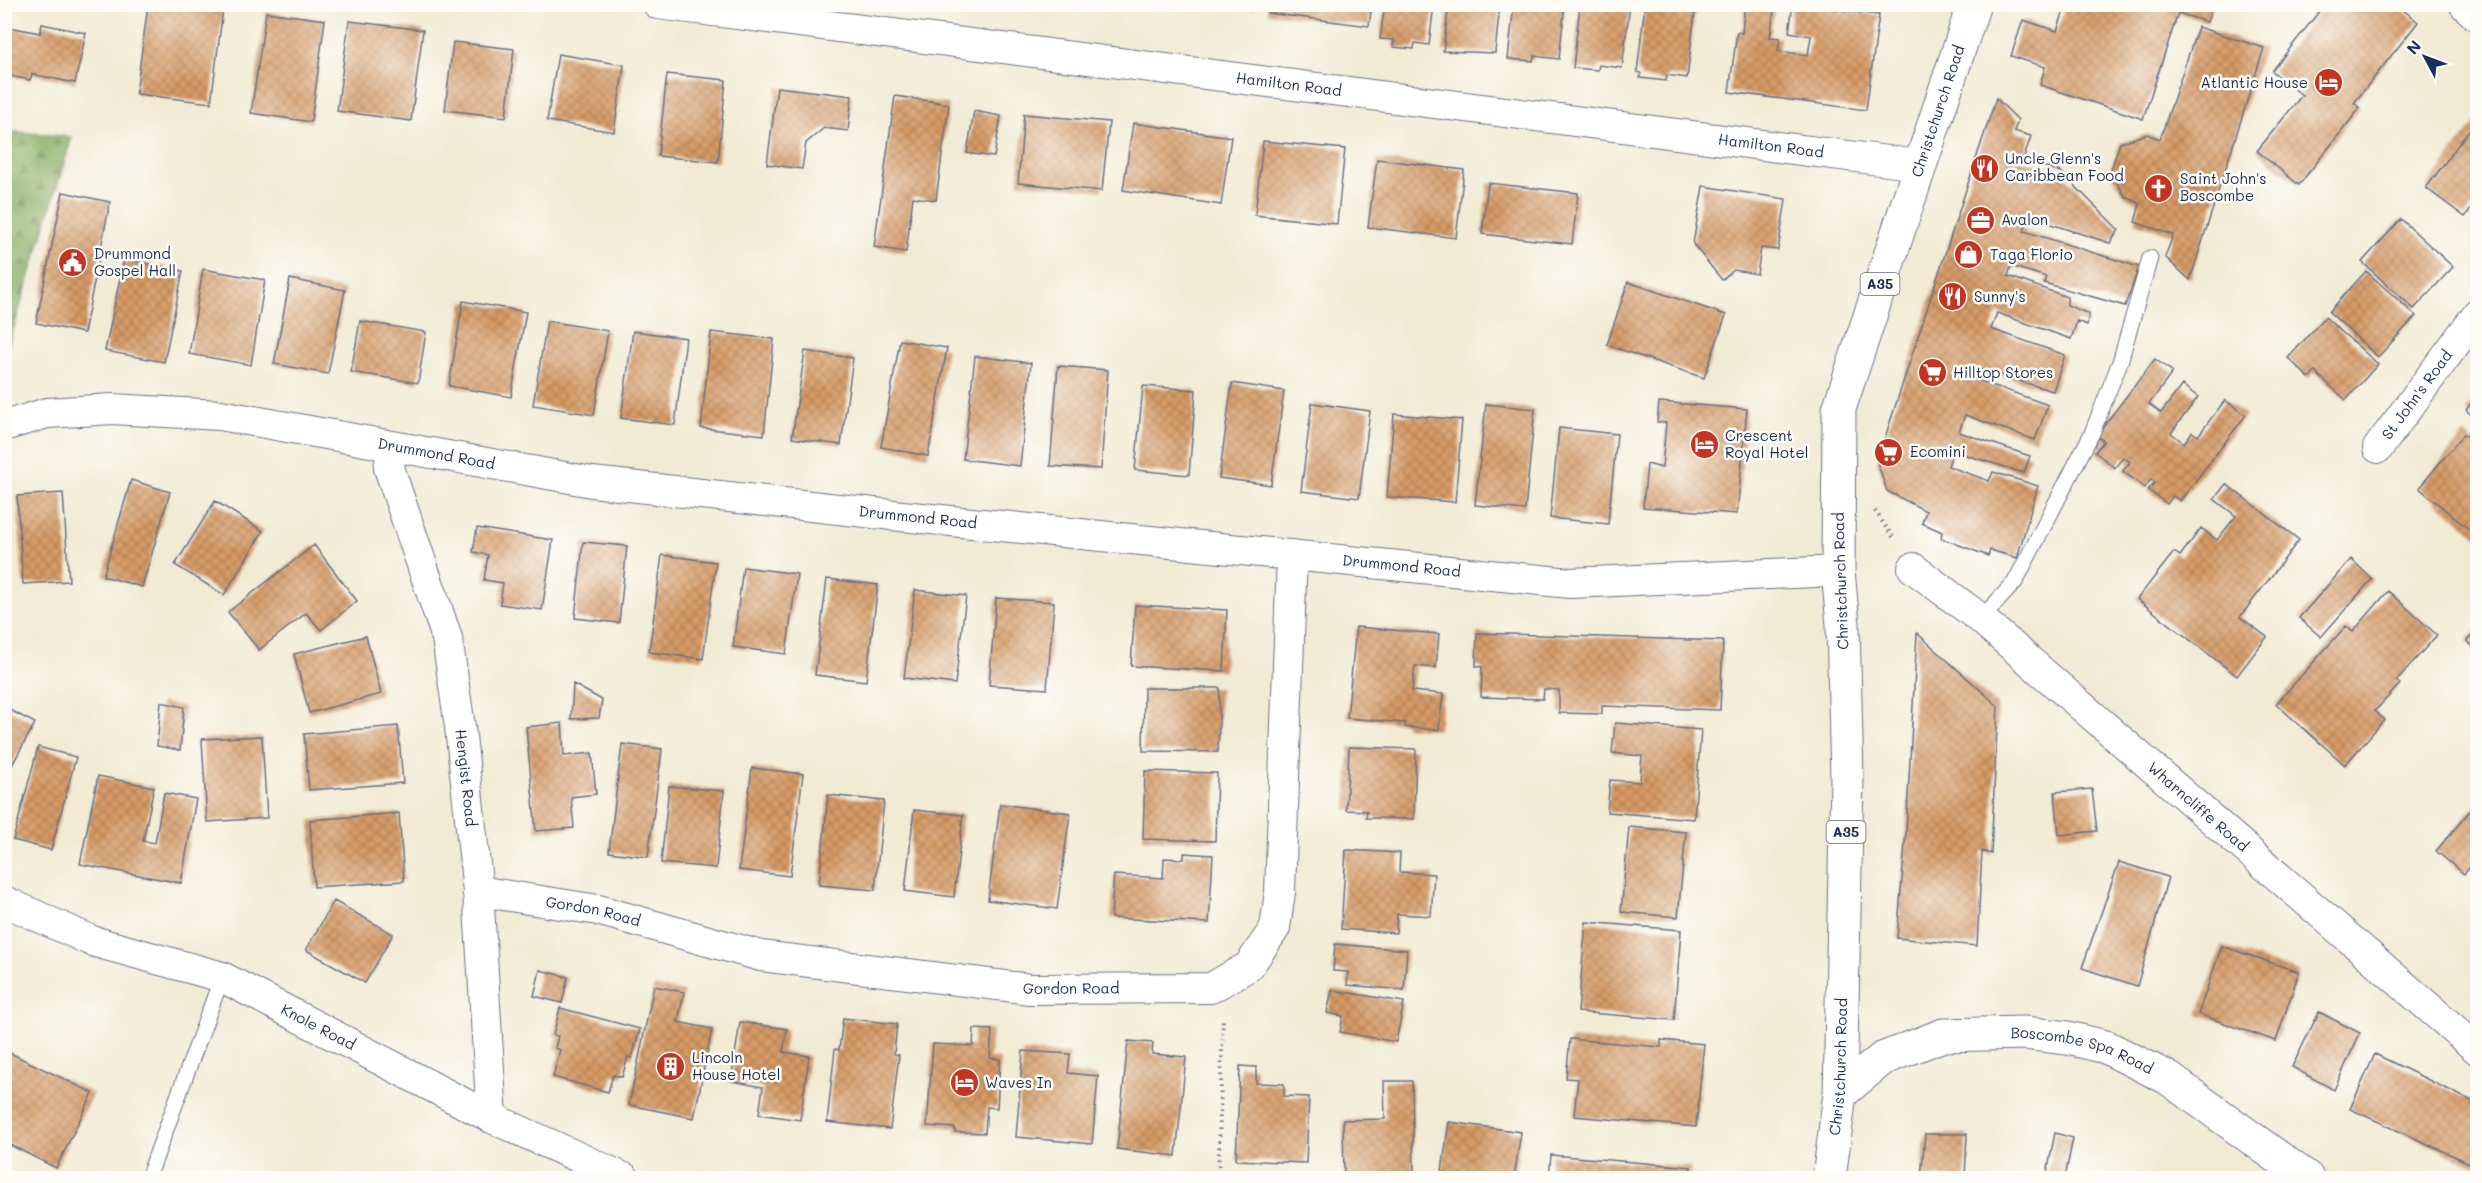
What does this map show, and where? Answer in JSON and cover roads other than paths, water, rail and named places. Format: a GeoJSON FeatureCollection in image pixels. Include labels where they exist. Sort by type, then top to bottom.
{"type":"FeatureCollection","features":[{"type":"Feature","properties":{"kind":"main road","name":"Christchurch Road"},"geometry":{"type":"LineString","coordinates":[[1829,1179],[1840,1094],[1847,778],[1843,625],[1838,572],[1839,409],[1974,4]]}},
{"type":"Feature","properties":{"kind":"main road"},"geometry":{"type":"LineString","coordinates":[[2466,4],[2478,15]]}},
{"type":"Feature","properties":{"kind":"main road","name":"Boscombe Spa Road"},"geometry":{"type":"LineString","coordinates":[[1840,1094],[1882,1059],[1943,1035],[2024,1033],[2068,1038],[2106,1047],[2168,1078],[2307,1179]]}},
{"type":"Feature","properties":{"kind":"street","name":"Hamilton Road"},"geometry":{"type":"LineString","coordinates":[[658,4],[1919,165]]}},
{"type":"Feature","properties":{"kind":"street","name":"St John's Road"},"geometry":{"type":"LineString","coordinates":[[2378,448],[2478,313]]}},
{"type":"Feature","properties":{"kind":"street","name":"Drummond Road"},"geometry":{"type":"LineString","coordinates":[[4,426],[46,413],[112,410],[220,415],[300,427],[392,447],[592,482],[1570,583],[1838,572]]}},
{"type":"Feature","properties":{"kind":"street","name":"Hengist Road"},"geometry":{"type":"LineString","coordinates":[[392,447],[389,468],[447,638],[460,727],[477,891],[492,1118]]}},
{"type":"Feature","properties":{"kind":"street","name":"Gordon Road"},"geometry":{"type":"LineString","coordinates":[[477,891],[598,910],[761,956],[1018,987],[1211,988],[1249,966],[1275,928],[1280,892],[1292,555]]}},
{"type":"Feature","properties":{"kind":"street","name":"Wharncliffe Road"},"geometry":{"type":"LineString","coordinates":[[1913,568],[1981,619],[2478,1050]]}},
{"type":"Feature","properties":{"kind":"street","name":"Knole Road"},"geometry":{"type":"LineString","coordinates":[[4,901],[92,940],[222,977],[492,1118],[624,1179]]}},
{"type":"Feature","properties":{"kind":"lane"},"geometry":{"type":"LineString","coordinates":[[1981,619],[2015,582],[2092,433],[2120,362],[2150,258]]}},
{"type":"Feature","properties":{"kind":"lane"},"geometry":{"type":"LineString","coordinates":[[148,1179],[222,977]]}},
{"type":"Feature","properties":{"kind":"place","name":"Atlantic House"},"geometry":{"type":"Point","coordinates":[2329,83]}},
{"type":"Feature","properties":{"kind":"place","name":"Uncle Glenn's Caribbean Food"},"geometry":{"type":"Point","coordinates":[1984,168]}},
{"type":"Feature","properties":{"kind":"place","name":"Saint John's Boscombe"},"geometry":{"type":"Point","coordinates":[2159,188]}},
{"type":"Feature","properties":{"kind":"place","name":"Avalon"},"geometry":{"type":"Point","coordinates":[1980,220]}},
{"type":"Feature","properties":{"kind":"place","name":"Taga Florio"},"geometry":{"type":"Point","coordinates":[1969,255]}},
{"type":"Feature","properties":{"kind":"place","name":"Drummond Gospel Hall"},"geometry":{"type":"Point","coordinates":[73,263]}},
{"type":"Feature","properties":{"kind":"place","name":"Sunny's"},"geometry":{"type":"Point","coordinates":[1953,297]}},
{"type":"Feature","properties":{"kind":"place","name":"Hilltop Stores"},"geometry":{"type":"Point","coordinates":[1932,373]}},
{"type":"Feature","properties":{"kind":"place","name":"Crescent Royal Hotel"},"geometry":{"type":"Point","coordinates":[1704,445]}},
{"type":"Feature","properties":{"kind":"place","name":"Ecomini"},"geometry":{"type":"Point","coordinates":[1889,452]}},
{"type":"Feature","properties":{"kind":"place","name":"Lincoln House Hotel"},"geometry":{"type":"Point","coordinates":[671,1067]}},
{"type":"Feature","properties":{"kind":"place","name":"Waves In"},"geometry":{"type":"Point","coordinates":[964,1083]}}]}
